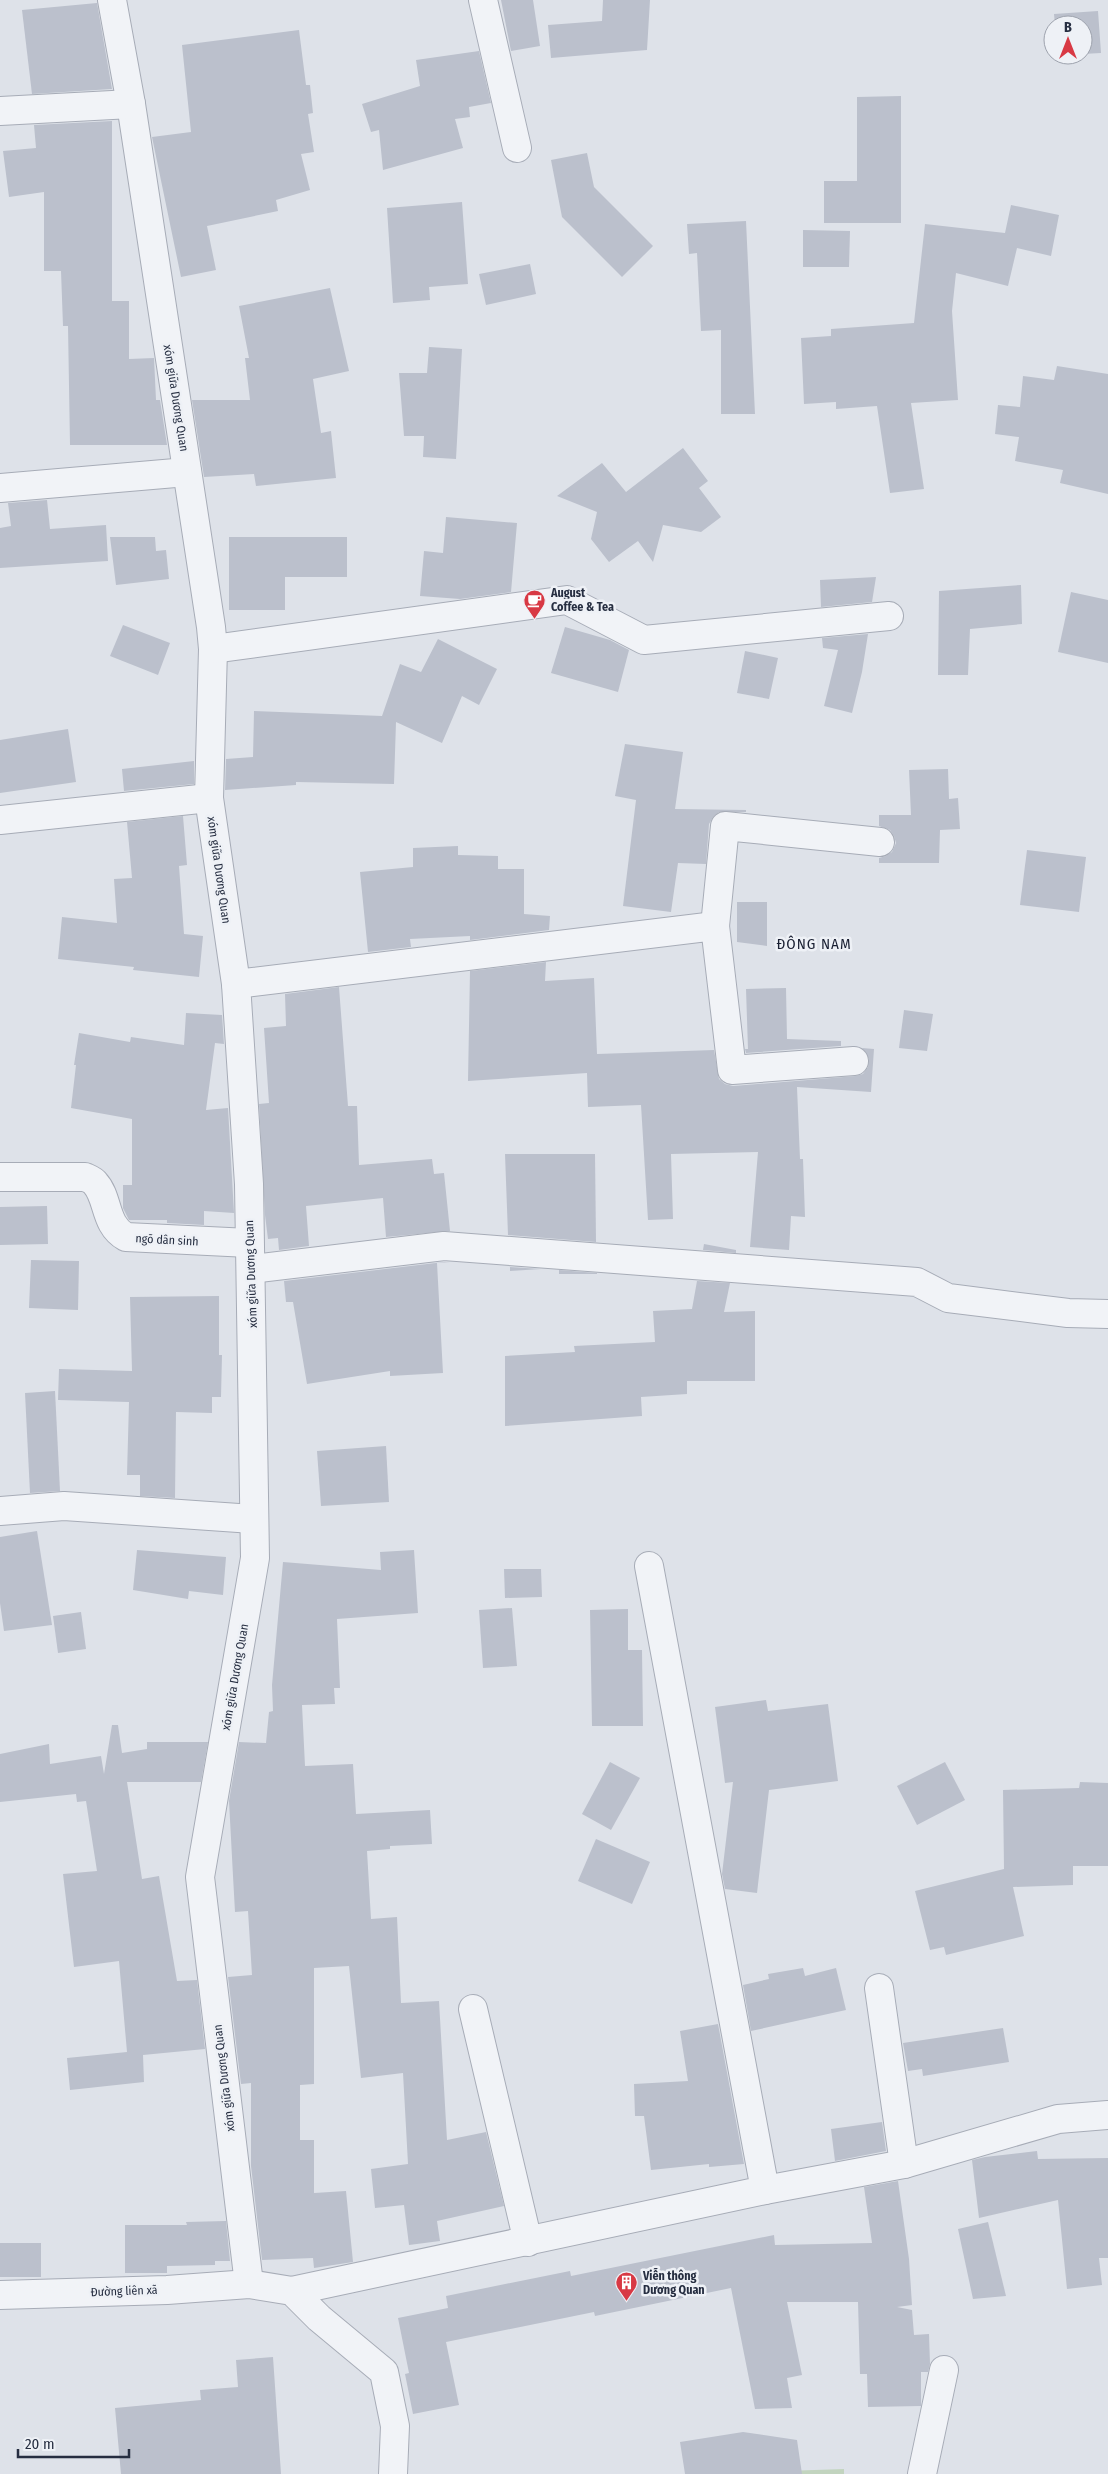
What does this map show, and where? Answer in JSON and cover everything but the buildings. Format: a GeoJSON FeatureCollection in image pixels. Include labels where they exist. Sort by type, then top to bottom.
{"type":"FeatureCollection","features":[{"type":"Feature","properties":{"kind":"street","name":"xóm giữa Dương Quan"},"geometry":{"type":"LineString","coordinates":[[112,0],[131,104],[213,649],[209,798],[236,984],[249,1184],[255,1558],[200,1878],[249,2284]]}},
{"type":"Feature","properties":{"kind":"street"},"geometry":{"type":"LineString","coordinates":[[483,0],[517,148]]}},
{"type":"Feature","properties":{"kind":"street"},"geometry":{"type":"LineString","coordinates":[[0,111],[131,104]]}},
{"type":"Feature","properties":{"kind":"street"},"geometry":{"type":"LineString","coordinates":[[0,488],[187,472]]}},
{"type":"Feature","properties":{"kind":"street"},"geometry":{"type":"LineString","coordinates":[[213,649],[568,600],[644,640],[889,616]]}},
{"type":"Feature","properties":{"kind":"street","name":"xóm giữa Dương Quan"},"geometry":{"type":"LineString","coordinates":[[0,820],[209,798]]}},
{"type":"Feature","properties":{"kind":"street"},"geometry":{"type":"LineString","coordinates":[[854,1061],[732,1070],[715,926],[725,826],[880,842]]}},
{"type":"Feature","properties":{"kind":"street"},"geometry":{"type":"LineString","coordinates":[[236,984],[715,926]]}},
{"type":"Feature","properties":{"kind":"street","name":"ngõ dân sinh"},"geometry":{"type":"LineString","coordinates":[[0,1178],[84,1177],[95,1183],[113,1225],[118,1233],[126,1237],[251,1256],[444,1246],[917,1282],[948,1298],[1068,1313],[1108,1314]]}},
{"type":"Feature","properties":{"kind":"street"},"geometry":{"type":"LineString","coordinates":[[0,1511],[64,1506],[253,1519]]}},
{"type":"Feature","properties":{"kind":"street"},"geometry":{"type":"LineString","coordinates":[[649,1566],[766,2190]]}},
{"type":"Feature","properties":{"kind":"street"},"geometry":{"type":"LineString","coordinates":[[879,1988],[904,2164]]}},
{"type":"Feature","properties":{"kind":"street"},"geometry":{"type":"LineString","coordinates":[[473,2009],[528,2242]]}},
{"type":"Feature","properties":{"kind":"street"},"geometry":{"type":"LineString","coordinates":[[249,2284],[292,2291],[766,2190],[904,2164],[1058,2119],[1108,2114]]}},
{"type":"Feature","properties":{"kind":"street","name":"Đường liên xã"},"geometry":{"type":"LineString","coordinates":[[0,2295],[167,2290],[249,2284]]}},
{"type":"Feature","properties":{"kind":"street"},"geometry":{"type":"LineString","coordinates":[[292,2291],[319,2318],[384,2372],[395,2426],[393,2474]]}},
{"type":"Feature","properties":{"kind":"street"},"geometry":{"type":"LineString","coordinates":[[922,2474],[944,2370]]}},
{"type":"Feature","properties":{"kind":"green space"},"geometry":{"type":"Polygon","coordinates":[[[844,2469],[844,2474],[688,2474],[844,2469]]]}},
{"type":"Feature","properties":{"kind":"place","name":"August Coffee & Tea"},"geometry":{"type":"Point","coordinates":[535,619]}},
{"type":"Feature","properties":{"kind":"place","name":"Viễn thông Dương Quan"},"geometry":{"type":"Point","coordinates":[627,2302]}},
{"type":"Feature","properties":{"kind":"district","name":"ĐÔNG NAM"},"geometry":{"type":"Point","coordinates":[814,944]}}]}
